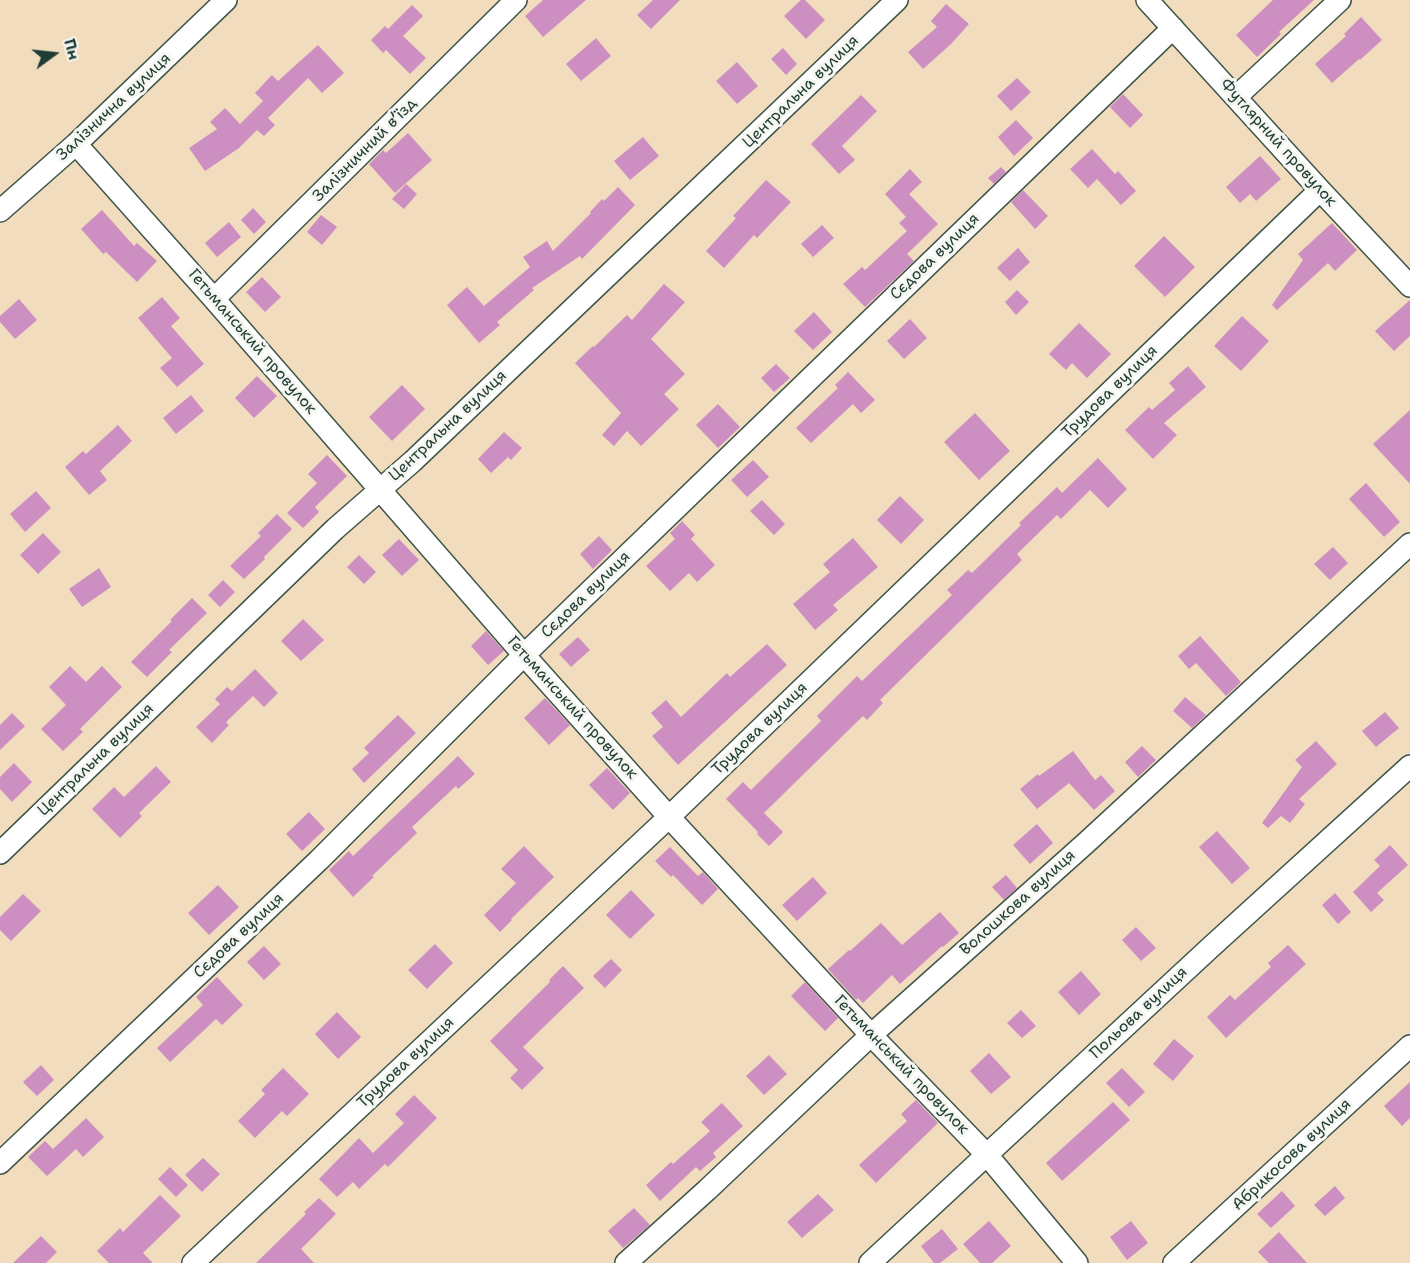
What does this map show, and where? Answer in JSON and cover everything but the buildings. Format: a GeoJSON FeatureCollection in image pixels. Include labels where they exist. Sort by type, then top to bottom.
{"type":"FeatureCollection","features":[{"type":"Feature","properties":{"kind":"street","name":"Залізнична вулиця"},"geometry":{"type":"LineString","coordinates":[[0,211],[76,144],[226,0]]}},
{"type":"Feature","properties":{"kind":"street","name":"Залізничний в’їзд"},"geometry":{"type":"LineString","coordinates":[[214,299],[516,0]]}},
{"type":"Feature","properties":{"kind":"street","name":"Центральна вулиця"},"geometry":{"type":"LineString","coordinates":[[0,853],[335,529],[413,461],[897,0]]}},
{"type":"Feature","properties":{"kind":"street","name":"Футлярний провулок"},"geometry":{"type":"LineString","coordinates":[[1148,0],[1410,286]]}},
{"type":"Feature","properties":{"kind":"street"},"geometry":{"type":"LineString","coordinates":[[1236,98],[1340,0]]}},
{"type":"Feature","properties":{"kind":"street","name":"Сєдова вулиця"},"geometry":{"type":"LineString","coordinates":[[0,1163],[319,860],[524,655],[1173,28]]}},
{"type":"Feature","properties":{"kind":"street","name":"Гетьманський провулок"},"geometry":{"type":"LineString","coordinates":[[76,144],[381,489],[524,655],[871,1035],[987,1155],[1077,1263]]}},
{"type":"Feature","properties":{"kind":"street","name":"Трудова вулиця"},"geometry":{"type":"LineString","coordinates":[[193,1263],[669,816],[1320,190]]}},
{"type":"Feature","properties":{"kind":"street","name":"Волошкова вулиця"},"geometry":{"type":"LineString","coordinates":[[626,1263],[871,1035],[1087,842],[1410,543]]}},
{"type":"Feature","properties":{"kind":"street","name":"Польова вулиця"},"geometry":{"type":"LineString","coordinates":[[870,1263],[1410,766]]}},
{"type":"Feature","properties":{"kind":"street","name":"Абрикосова вулиця"},"geometry":{"type":"LineString","coordinates":[[1174,1263],[1410,1046]]}}]}
